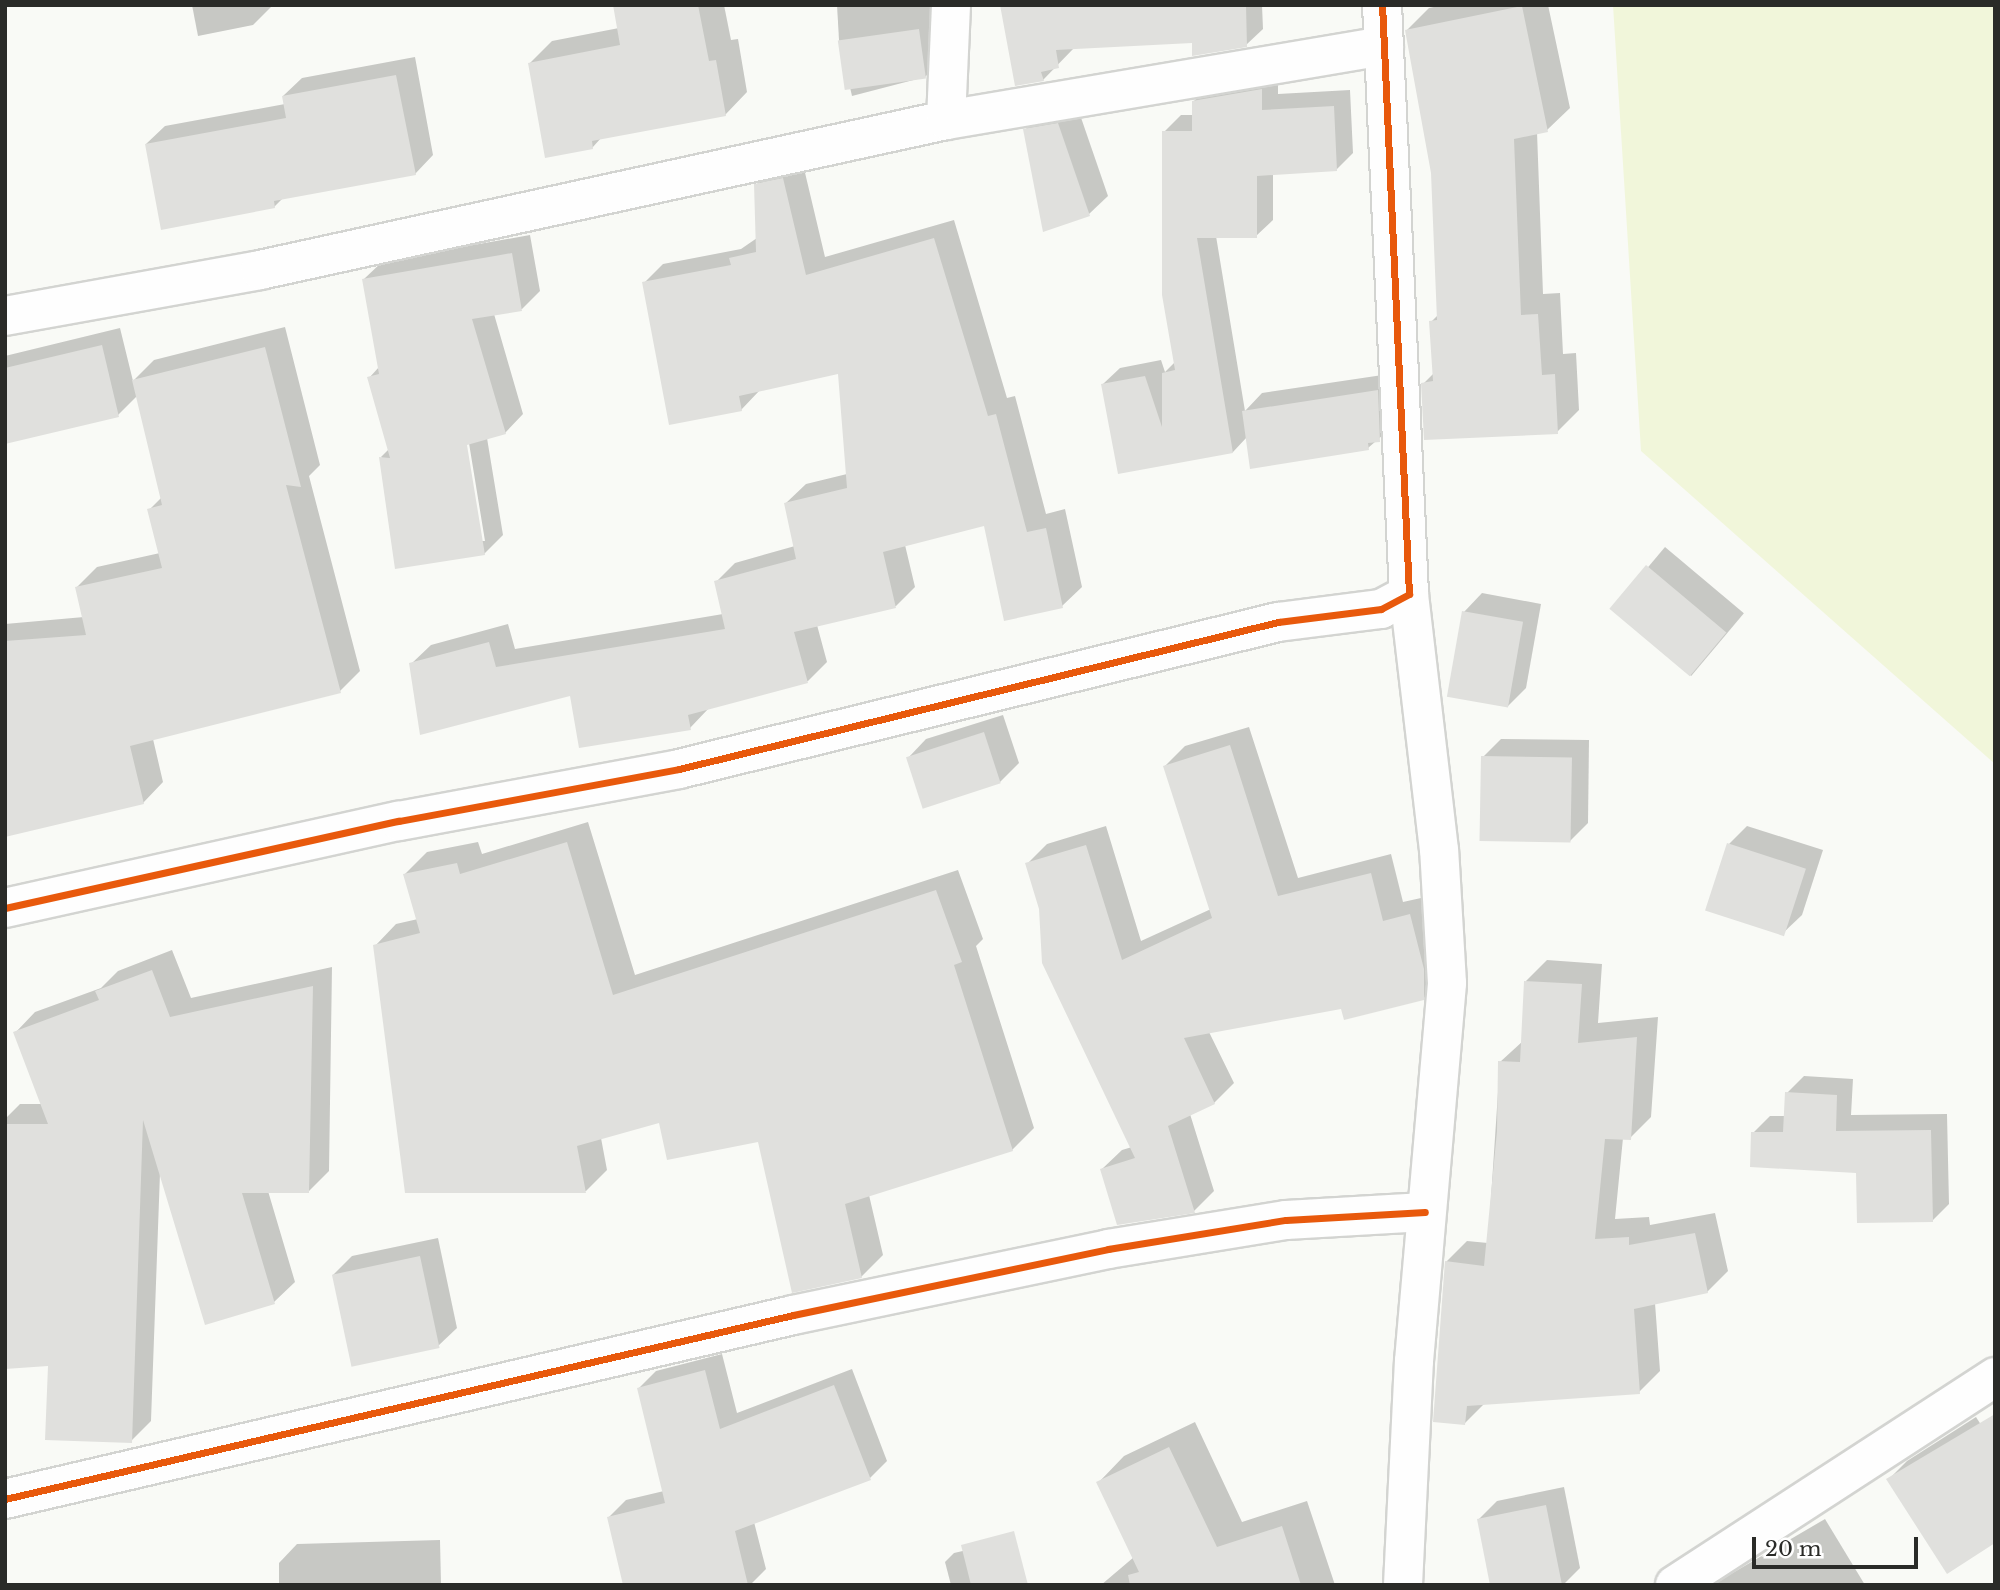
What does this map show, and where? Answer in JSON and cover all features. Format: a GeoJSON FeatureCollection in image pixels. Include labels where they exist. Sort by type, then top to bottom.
{"type":"FeatureCollection","features":[{"type":"Feature","properties":{"kind":"street"},"geometry":{"type":"LineString","coordinates":[[946,120],[951,5]]}},
{"type":"Feature","properties":{"kind":"street"},"geometry":{"type":"LineString","coordinates":[[1382,5],[1409,594],[1439,850],[1447,983],[1441,1096],[1425,1212],[1403,1585]]}},
{"type":"Feature","properties":{"kind":"street"},"geometry":{"type":"LineString","coordinates":[[5,316],[260,270],[946,120],[1384,46]]}},
{"type":"Feature","properties":{"kind":"street"},"geometry":{"type":"LineString","coordinates":[[5,908],[399,821],[679,769],[1278,622],[1381,609],[1409,594]]}},
{"type":"Feature","properties":{"kind":"street"},"geometry":{"type":"LineString","coordinates":[[5,1499],[793,1315],[1108,1249],[1286,1220],[1425,1212]]}},
{"type":"Feature","properties":{"kind":"street"},"geometry":{"type":"LineString","coordinates":[[1675,1585],[1995,1377]]}},
{"type":"Feature","properties":{"kind":"green space"},"geometry":{"type":"Polygon","coordinates":[[[1613,5],[1995,5],[1995,764],[1641,451],[1613,5]]]}},
{"type":"Feature","properties":{"kind":"building"},"geometry":{"type":"Polygon","coordinates":[[[613,5],[698,5],[709,61],[716,60],[726,116],[592,141],[593,149],[545,158],[528,63],[620,45],[613,5]]]}},
{"type":"Feature","properties":{"kind":"building"},"geometry":{"type":"Polygon","coordinates":[[[1000,5],[1246,5],[1247,47],[1192,56],[1192,43],[1056,50],[1059,68],[1041,72],[1044,81],[1015,86],[1000,5]]]}},
{"type":"Feature","properties":{"kind":"building"},"geometry":{"type":"Polygon","coordinates":[[[1522,6],[1548,132],[1514,139],[1521,315],[1538,314],[1542,375],[1555,374],[1558,434],[1424,440],[1421,383],[1433,381],[1429,321],[1437,320],[1431,173],[1405,30],[1522,6]]]}},
{"type":"Feature","properties":{"kind":"building"},"geometry":{"type":"Polygon","coordinates":[[[919,29],[926,79],[845,90],[838,40],[919,29]]]}},
{"type":"Feature","properties":{"kind":"building"},"geometry":{"type":"Polygon","coordinates":[[[396,75],[416,175],[274,201],[275,208],[161,230],[145,144],[286,118],[282,96],[396,75]]]}},
{"type":"Feature","properties":{"kind":"building"},"geometry":{"type":"Polygon","coordinates":[[[1262,89],[1262,110],[1334,106],[1337,171],[1257,176],[1257,238],[1197,238],[1233,453],[1118,474],[1101,384],[1145,376],[1162,427],[1162,373],[1175,370],[1162,295],[1162,131],[1192,131],[1192,101],[1262,89]]]}},
{"type":"Feature","properties":{"kind":"building"},"geometry":{"type":"Polygon","coordinates":[[[1058,123],[1090,216],[1043,232],[1023,129],[1058,123]]]}},
{"type":"Feature","properties":{"kind":"building"},"geometry":{"type":"Polygon","coordinates":[[[783,178],[806,275],[934,238],[988,416],[996,414],[1027,532],[1046,528],[1063,608],[1004,621],[984,526],[883,552],[896,608],[794,632],[808,683],[688,715],[691,730],[579,748],[570,696],[420,735],[409,663],[489,642],[496,667],[725,629],[714,581],[796,559],[784,503],[847,488],[838,374],[739,396],[742,411],[669,425],[642,282],[731,265],[729,258],[756,252],[754,184],[783,178]]]}},
{"type":"Feature","properties":{"kind":"building"},"geometry":{"type":"Polygon","coordinates":[[[512,253],[522,311],[472,319],[506,434],[467,445],[485,555],[395,569],[379,457],[390,458],[367,377],[379,374],[362,279],[512,253]]]}},
{"type":"Feature","properties":{"kind":"building"},"geometry":{"type":"Polygon","coordinates":[[[102,345],[119,417],[5,444],[5,368],[102,345]]]}},
{"type":"Feature","properties":{"kind":"building"},"geometry":{"type":"Polygon","coordinates":[[[265,347],[301,487],[286,485],[341,693],[130,746],[144,804],[5,837],[5,641],[86,635],[75,587],[162,568],[147,509],[162,505],[132,380],[265,347]]]}},
{"type":"Feature","properties":{"kind":"building"},"geometry":{"type":"Polygon","coordinates":[[[1378,390],[1380,442],[1368,443],[1369,450],[1250,469],[1242,411],[1378,390]]]}},
{"type":"Feature","properties":{"kind":"building"},"geometry":{"type":"Polygon","coordinates":[[[1646,565],[1726,632],[1690,676],[1609,609],[1646,565]]]}},
{"type":"Feature","properties":{"kind":"building"},"geometry":{"type":"Polygon","coordinates":[[[1462,611],[1523,622],[1508,707],[1447,697],[1462,611]]]}},
{"type":"Feature","properties":{"kind":"building"},"geometry":{"type":"Polygon","coordinates":[[[984,732],[1001,783],[923,809],[906,757],[984,732]]]}},
{"type":"Feature","properties":{"kind":"building"},"geometry":{"type":"Polygon","coordinates":[[[1230,745],[1278,896],[1371,873],[1383,921],[1410,914],[1424,969],[1424,1000],[1344,1020],[1341,1009],[1184,1038],[1215,1104],[1168,1126],[1195,1213],[1117,1225],[1100,1169],[1135,1158],[1042,963],[1039,909],[1025,863],[1086,845],[1122,960],[1212,918],[1163,766],[1230,745]]]}},
{"type":"Feature","properties":{"kind":"building"},"geometry":{"type":"Polygon","coordinates":[[[1481,756],[1572,758],[1571,843],[1480,841],[1481,756]]]}},
{"type":"Feature","properties":{"kind":"building"},"geometry":{"type":"Polygon","coordinates":[[[567,842],[613,995],[936,890],[962,962],[954,965],[1013,1151],[845,1204],[862,1278],[792,1293],[758,1142],[667,1160],[659,1123],[577,1146],[586,1193],[405,1193],[373,945],[420,933],[403,874],[457,863],[460,874],[567,842]]]}},
{"type":"Feature","properties":{"kind":"building"},"geometry":{"type":"Polygon","coordinates":[[[1727,843],[1806,869],[1784,936],[1705,911],[1727,843]]]}},
{"type":"Feature","properties":{"kind":"building"},"geometry":{"type":"Polygon","coordinates":[[[152,970],[170,1017],[313,986],[309,1193],[242,1193],[275,1304],[205,1325],[143,1120],[132,1443],[45,1440],[48,1366],[5,1369],[5,1124],[48,1124],[13,1032],[99,1000],[95,991],[152,970]]]}},
{"type":"Feature","properties":{"kind":"building"},"geometry":{"type":"Polygon","coordinates":[[[1524,981],[1582,984],[1578,1043],[1637,1037],[1631,1140],[1605,1139],[1595,1239],[1629,1237],[1629,1245],[1695,1233],[1708,1293],[1634,1309],[1640,1394],[1467,1406],[1465,1425],[1433,1422],[1445,1261],[1484,1266],[1497,1131],[1498,1061],[1520,1062],[1524,981]]]}},
{"type":"Feature","properties":{"kind":"building"},"geometry":{"type":"Polygon","coordinates":[[[1785,1092],[1837,1095],[1836,1131],[1931,1130],[1933,1222],[1857,1223],[1856,1173],[1750,1167],[1751,1132],[1783,1132],[1785,1092]]]}},
{"type":"Feature","properties":{"kind":"building"},"geometry":{"type":"Polygon","coordinates":[[[420,1256],[440,1348],[352,1367],[332,1275],[420,1256]]]}},
{"type":"Feature","properties":{"kind":"building"},"geometry":{"type":"Polygon","coordinates":[[[705,1370],[720,1429],[834,1385],[871,1480],[735,1531],[748,1585],[623,1585],[607,1517],[665,1503],[637,1388],[705,1370]]]}},
{"type":"Feature","properties":{"kind":"building"},"geometry":{"type":"Polygon","coordinates":[[[1995,1414],[1995,1543],[1947,1574],[1886,1479],[1995,1414]]]}},
{"type":"Feature","properties":{"kind":"building"},"geometry":{"type":"Polygon","coordinates":[[[1169,1447],[1217,1547],[1282,1526],[1301,1585],[1130,1585],[1128,1575],[1139,1572],[1096,1482],[1169,1447]]]}},
{"type":"Feature","properties":{"kind":"building"},"geometry":{"type":"Polygon","coordinates":[[[1546,1505],[1562,1585],[1490,1585],[1477,1519],[1546,1505]]]}},
{"type":"Feature","properties":{"kind":"building"},"geometry":{"type":"Polygon","coordinates":[[[1014,1531],[1028,1585],[971,1585],[961,1545],[1014,1531]]]}},
{"type":"Feature","properties":{"kind":"cycle path"},"geometry":{"type":"LineString","coordinates":[[5,908],[399,821],[679,769],[1278,622],[1381,609],[1409,594],[1382,5]]}},
{"type":"Feature","properties":{"kind":"cycle path"},"geometry":{"type":"LineString","coordinates":[[5,1499],[793,1315],[1108,1249],[1286,1220],[1425,1212]]}}]}
